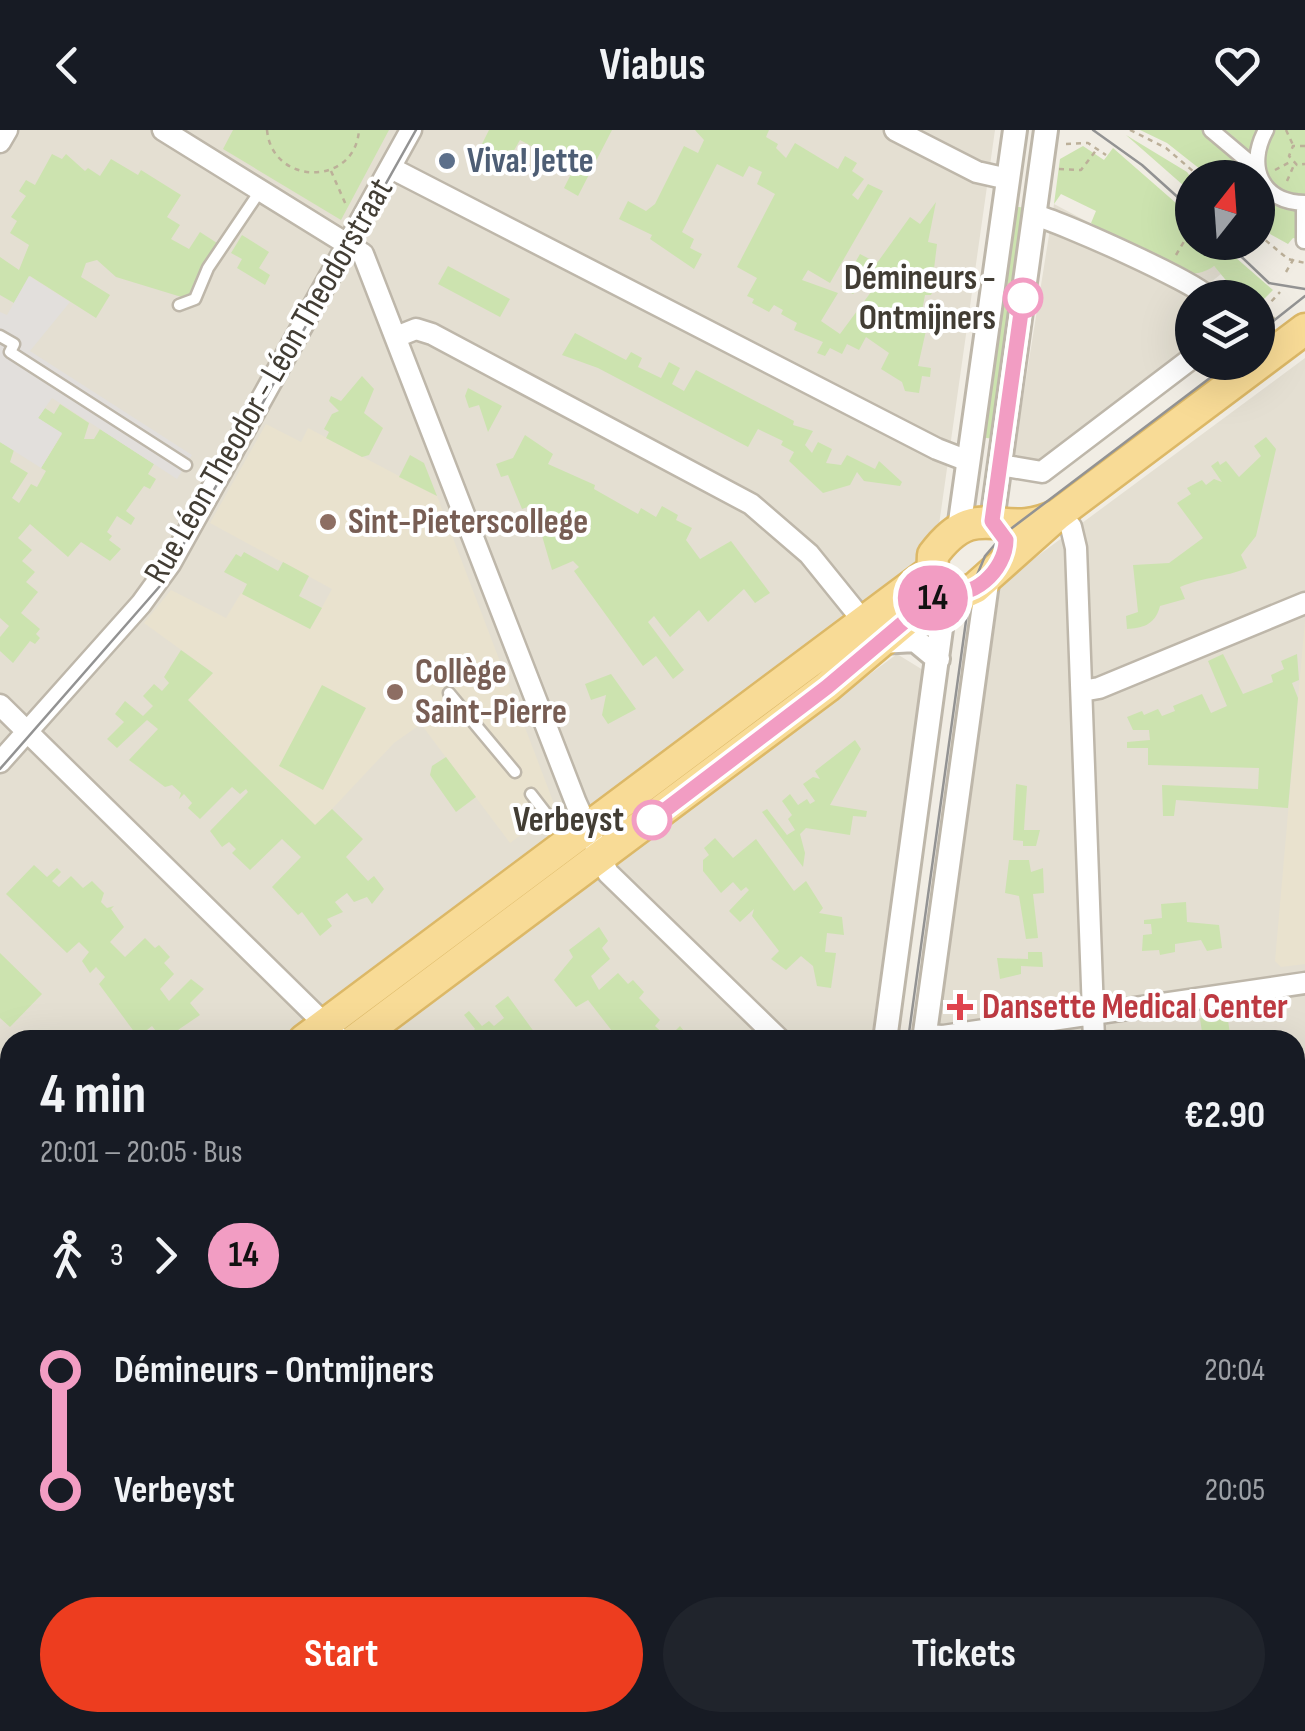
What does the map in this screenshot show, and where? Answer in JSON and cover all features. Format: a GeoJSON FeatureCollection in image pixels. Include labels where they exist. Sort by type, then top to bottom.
{"type":"FeatureCollection","features":[{"type":"Feature","properties":{"kind":"main road"},"geometry":{"type":"LineString","coordinates":[[329,1030],[578,836],[939,585],[970,592],[1059,514],[1305,329]]}},
{"type":"Feature","properties":{"kind":"main road"},"geometry":{"type":"LineString","coordinates":[[939,585],[933,555],[971,521],[1028,527],[1059,514]]}},
{"type":"Feature","properties":{"kind":"main road"},"geometry":{"type":"LineString","coordinates":[[994,522],[1006,540],[996,568]]}},
{"type":"Feature","properties":{"kind":"main road"},"geometry":{"type":"LineString","coordinates":[[368,1030],[600,858],[873,632]]}},
{"type":"Feature","properties":{"kind":"street"},"geometry":{"type":"LineString","coordinates":[[0,142],[6,130]]}},
{"type":"Feature","properties":{"kind":"street"},"geometry":{"type":"LineString","coordinates":[[163,130],[363,254],[414,383],[578,836],[600,858],[608,873],[770,1030]]}},
{"type":"Feature","properties":{"kind":"street","name":"Rue Léon Theodor - Léon Theodorstraat"},"geometry":{"type":"LineString","coordinates":[[0,762],[157,584],[209,480],[350,246],[411,130]]}},
{"type":"Feature","properties":{"kind":"street"},"geometry":{"type":"LineString","coordinates":[[894,130],[969,168],[1008,179]]}},
{"type":"Feature","properties":{"kind":"street"},"geometry":{"type":"LineString","coordinates":[[958,529],[1015,130]]}},
{"type":"Feature","properties":{"kind":"street"},"geometry":{"type":"LineString","coordinates":[[1211,130],[1249,160]]}},
{"type":"Feature","properties":{"kind":"street"},"geometry":{"type":"LineString","coordinates":[[1263,160],[1266,130]]}},
{"type":"Feature","properties":{"kind":"street"},"geometry":{"type":"LineString","coordinates":[[994,522],[1034,216],[1051,137]]}},
{"type":"Feature","properties":{"kind":"street"},"geometry":{"type":"LineString","coordinates":[[391,168],[937,450],[968,461]]}},
{"type":"Feature","properties":{"kind":"street"},"geometry":{"type":"LineString","coordinates":[[1275,195],[1304,204],[1304,241]]}},
{"type":"Feature","properties":{"kind":"street"},"geometry":{"type":"LineString","coordinates":[[1034,216],[1061,221],[1178,280]]}},
{"type":"Feature","properties":{"kind":"street"},"geometry":{"type":"LineString","coordinates":[[396,337],[416,330],[432,334],[729,490],[791,536],[873,632],[915,640],[938,659]]}},
{"type":"Feature","properties":{"kind":"street"},"geometry":{"type":"LineString","coordinates":[[1000,465],[1042,472],[1175,371]]}},
{"type":"Feature","properties":{"kind":"street"},"geometry":{"type":"LineString","coordinates":[[1059,514],[1072,531],[1070,559],[1082,691],[1094,1030]]}},
{"type":"Feature","properties":{"kind":"street"},"geometry":{"type":"LineString","coordinates":[[926,1030],[996,568]]}},
{"type":"Feature","properties":{"kind":"street"},"geometry":{"type":"LineString","coordinates":[[885,1030],[938,659],[939,585]]}},
{"type":"Feature","properties":{"kind":"street"},"geometry":{"type":"LineString","coordinates":[[1082,691],[1099,688],[1305,603]]}},
{"type":"Feature","properties":{"kind":"street"},"geometry":{"type":"LineString","coordinates":[[0,704],[318,1030]]}},
{"type":"Feature","properties":{"kind":"street"},"geometry":{"type":"LineString","coordinates":[[981,1030],[1305,983]]}},
{"type":"Feature","properties":{"kind":"lane"},"geometry":{"type":"LineString","coordinates":[[179,305],[195,299],[208,268],[260,190]]}},
{"type":"Feature","properties":{"kind":"lane"},"geometry":{"type":"LineString","coordinates":[[0,336],[14,344],[10,352],[186,465]]}},
{"type":"Feature","properties":{"kind":"lane"},"geometry":{"type":"LineString","coordinates":[[996,568],[1034,557]]}},
{"type":"Feature","properties":{"kind":"lane"},"geometry":{"type":"LineString","coordinates":[[448,693],[515,772]]}},
{"type":"Feature","properties":{"kind":"lane"},"geometry":{"type":"LineString","coordinates":[[531,794],[578,836]]}},
{"type":"Feature","properties":{"kind":"path"},"geometry":{"type":"LineString","coordinates":[[266,130],[274,154],[285,166],[316,174],[330,171],[353,152],[359,130]]}},
{"type":"Feature","properties":{"kind":"path"},"geometry":{"type":"LineString","coordinates":[[1130,130],[1166,148],[1180,160]]}},
{"type":"Feature","properties":{"kind":"path"},"geometry":{"type":"LineString","coordinates":[[1284,188],[1293,162],[1293,147],[1286,130]]}},
{"type":"Feature","properties":{"kind":"path"},"geometry":{"type":"LineString","coordinates":[[1051,137],[1088,143],[1106,155]]}},
{"type":"Feature","properties":{"kind":"path"},"geometry":{"type":"LineString","coordinates":[[1053,169],[1081,170],[1106,143]]}},
{"type":"Feature","properties":{"kind":"path"},"geometry":{"type":"LineString","coordinates":[[1281,144],[1305,146]]}},
{"type":"Feature","properties":{"kind":"path"},"geometry":{"type":"LineString","coordinates":[[1275,167],[1293,162],[1305,164]]}},
{"type":"Feature","properties":{"kind":"path"},"geometry":{"type":"LineString","coordinates":[[330,171],[346,202],[346,212]]}},
{"type":"Feature","properties":{"kind":"path"},"geometry":{"type":"LineString","coordinates":[[1275,247],[1293,261],[1305,262]]}},
{"type":"Feature","properties":{"kind":"path"},"geometry":{"type":"LineString","coordinates":[[1286,272],[1293,261]]}},
{"type":"Feature","properties":{"kind":"path"},"geometry":{"type":"LineString","coordinates":[[1275,297],[1280,292]]}},
{"type":"Feature","properties":{"kind":"shaded area"},"geometry":{"type":"Polygon","coordinates":[[[0,130],[995,130],[937,539],[915,577],[299,1030],[0,1030],[0,130]]]}},
{"type":"Feature","properties":{"kind":"shaded area"},"geometry":{"type":"Polygon","coordinates":[[[1054,204],[1103,230],[1111,240],[1175,256],[1175,260],[1214,266],[1221,274],[1214,280],[1175,280],[1175,367],[1039,467],[1014,454],[1054,204]]]}},
{"type":"Feature","properties":{"kind":"shaded area"},"geometry":{"type":"Polygon","coordinates":[[[29,276],[70,302],[30,351],[192,455],[177,479],[52,398],[38,418],[62,433],[41,468],[0,442],[0,312],[7,315],[29,276]]]}},
{"type":"Feature","properties":{"kind":"shaded area"},"geometry":{"type":"Polygon","coordinates":[[[1305,358],[1305,1030],[937,1030],[1001,583],[1305,358]]]}},
{"type":"Feature","properties":{"kind":"shaded area"},"geometry":{"type":"Polygon","coordinates":[[[266,424],[301,442],[308,428],[437,496],[556,809],[510,843],[421,724],[394,743],[316,826],[187,699],[213,673],[144,623],[171,590],[226,618],[241,593],[310,629],[332,589],[210,523],[266,424]]]}},
{"type":"Feature","properties":{"kind":"shaded area"},"geometry":{"type":"Polygon","coordinates":[[[1305,620],[1305,964],[1281,967],[1275,961],[1305,620]]]}},
{"type":"Feature","properties":{"kind":"shaded area"},"geometry":{"type":"Polygon","coordinates":[[[897,654],[923,670],[872,1030],[390,1030],[897,654]]]}},
{"type":"Feature","properties":{"kind":"green space"},"geometry":{"type":"Polygon","coordinates":[[[233,130],[389,130],[341,220],[223,149],[233,130]]]}},
{"type":"Feature","properties":{"kind":"green space"},"geometry":{"type":"Polygon","coordinates":[[[489,130],[612,130],[578,196],[564,188],[581,154],[570,149],[563,163],[520,140],[509,159],[496,152],[491,162],[477,154],[489,130]]]}},
{"type":"Feature","properties":{"kind":"green space"},"geometry":{"type":"Polygon","coordinates":[[[695,130],[769,130],[766,137],[778,144],[776,148],[786,158],[795,143],[838,169],[845,156],[857,163],[852,171],[864,179],[852,195],[858,200],[868,184],[883,191],[830,283],[808,270],[802,280],[838,293],[821,321],[840,334],[871,292],[862,285],[853,294],[841,287],[860,254],[877,263],[910,217],[920,224],[936,202],[928,242],[937,244],[934,269],[927,269],[926,277],[938,279],[931,295],[925,295],[922,311],[930,313],[918,366],[931,368],[930,377],[922,376],[919,393],[905,391],[902,382],[881,369],[889,353],[866,337],[859,350],[847,344],[842,354],[830,348],[825,356],[817,353],[823,342],[794,330],[797,323],[781,314],[783,310],[774,305],[769,312],[747,296],[757,278],[737,267],[775,194],[757,184],[762,172],[749,166],[743,177],[717,164],[682,232],[694,239],[690,248],[702,254],[694,269],[650,239],[652,235],[619,219],[628,201],[646,211],[655,204],[684,146],[698,153],[704,140],[695,130]]]}},
{"type":"Feature","properties":{"kind":"green space"},"geometry":{"type":"Polygon","coordinates":[[[1140,130],[1305,130],[1305,241],[1293,238],[1288,244],[1275,237],[1275,160],[1188,160],[1167,143],[1140,130]]]}},
{"type":"Feature","properties":{"kind":"green space"},"geometry":{"type":"Polygon","coordinates":[[[1126,135],[1175,165],[1175,178],[1126,135]]]}},
{"type":"Feature","properties":{"kind":"green space"},"geometry":{"type":"Polygon","coordinates":[[[1083,146],[1104,160],[1113,148],[1175,202],[1175,260],[1239,260],[1262,280],[1226,280],[1214,266],[1199,273],[1184,273],[1150,262],[1091,223],[1096,211],[1061,194],[1054,204],[1060,159],[1083,146]]]}},
{"type":"Feature","properties":{"kind":"green space"},"geometry":{"type":"Polygon","coordinates":[[[52,154],[62,159],[66,154],[85,171],[88,168],[100,176],[111,159],[138,175],[141,170],[181,195],[167,217],[180,225],[171,239],[189,249],[200,232],[217,243],[188,299],[116,277],[97,260],[86,263],[81,277],[110,295],[96,318],[30,276],[14,303],[0,295],[0,257],[19,270],[29,245],[10,233],[17,221],[11,217],[26,196],[19,191],[26,180],[35,185],[52,154]]]}},
{"type":"Feature","properties":{"kind":"green space"},"geometry":{"type":"Polygon","coordinates":[[[1010,206],[1028,208],[1023,214],[992,432],[997,433],[996,439],[977,437],[1010,206]]]}},
{"type":"Feature","properties":{"kind":"green space"},"geometry":{"type":"Polygon","coordinates":[[[242,235],[269,252],[259,268],[270,275],[265,285],[237,268],[242,259],[231,253],[242,235]]]}},
{"type":"Feature","properties":{"kind":"green space"},"geometry":{"type":"Polygon","coordinates":[[[448,266],[510,299],[500,317],[438,284],[448,266]]]}},
{"type":"Feature","properties":{"kind":"green space"},"geometry":{"type":"Polygon","coordinates":[[[575,333],[626,360],[631,352],[642,358],[638,367],[661,378],[669,362],[680,368],[672,384],[684,391],[696,370],[794,421],[793,425],[813,431],[805,445],[812,453],[818,442],[832,449],[826,463],[841,465],[847,455],[875,469],[879,461],[902,482],[900,486],[864,481],[857,472],[850,485],[823,493],[789,461],[794,452],[781,445],[783,441],[758,429],[748,447],[598,368],[562,355],[575,333]]]}},
{"type":"Feature","properties":{"kind":"green space"},"geometry":{"type":"Polygon","coordinates":[[[362,376],[374,389],[364,413],[383,428],[369,455],[362,457],[326,438],[329,432],[324,429],[332,414],[339,411],[329,401],[331,396],[341,401],[362,376]]]}},
{"type":"Feature","properties":{"kind":"green space"},"geometry":{"type":"Polygon","coordinates":[[[468,388],[502,406],[488,432],[479,405],[469,408],[465,396],[468,388]]]}},
{"type":"Feature","properties":{"kind":"green space"},"geometry":{"type":"Polygon","coordinates":[[[60,404],[89,423],[84,439],[94,439],[100,429],[154,464],[148,474],[156,479],[150,489],[144,486],[126,511],[135,518],[131,525],[117,516],[107,532],[112,536],[109,540],[121,549],[110,561],[81,542],[68,557],[30,524],[18,538],[32,550],[22,561],[35,572],[26,582],[38,592],[21,613],[40,629],[36,634],[40,638],[35,644],[30,641],[13,663],[0,651],[0,637],[9,626],[0,618],[0,442],[14,450],[10,462],[28,473],[12,498],[19,503],[31,484],[37,487],[46,471],[41,468],[62,434],[38,418],[45,408],[54,414],[60,404]]]}},
{"type":"Feature","properties":{"kind":"green space"},"geometry":{"type":"Polygon","coordinates":[[[525,435],[553,454],[548,464],[595,485],[594,489],[638,514],[641,508],[656,517],[662,506],[678,515],[676,520],[692,528],[686,540],[700,559],[731,541],[770,593],[755,603],[744,589],[708,622],[699,610],[670,637],[654,616],[648,622],[684,670],[673,679],[656,656],[643,666],[574,571],[579,567],[573,561],[552,570],[533,505],[522,509],[508,475],[501,477],[496,464],[513,458],[525,435]]]}},
{"type":"Feature","properties":{"kind":"green space"},"geometry":{"type":"Polygon","coordinates":[[[1266,437],[1276,449],[1256,536],[1241,555],[1247,568],[1180,587],[1185,599],[1160,606],[1151,622],[1127,629],[1126,616],[1138,612],[1133,565],[1169,563],[1203,538],[1177,503],[1191,494],[1187,488],[1202,480],[1206,485],[1214,479],[1222,482],[1211,466],[1218,461],[1220,465],[1226,461],[1239,477],[1261,456],[1254,446],[1266,437]]]}},
{"type":"Feature","properties":{"kind":"green space"},"geometry":{"type":"Polygon","coordinates":[[[410,455],[424,463],[437,496],[399,477],[410,455]]]}},
{"type":"Feature","properties":{"kind":"green space"},"geometry":{"type":"Polygon","coordinates":[[[244,552],[278,571],[283,562],[309,576],[299,596],[322,608],[310,629],[242,594],[247,584],[224,572],[236,554],[241,557],[244,552]]]}},
{"type":"Feature","properties":{"kind":"green space"},"geometry":{"type":"Polygon","coordinates":[[[181,650],[213,673],[188,700],[315,825],[332,809],[363,839],[346,857],[368,881],[374,876],[384,889],[372,904],[367,897],[354,902],[347,893],[335,902],[343,912],[327,919],[332,926],[320,936],[302,912],[298,915],[272,887],[301,857],[282,839],[250,870],[232,853],[236,849],[229,842],[222,847],[210,831],[248,792],[246,789],[240,794],[232,787],[200,819],[188,808],[192,803],[184,794],[179,799],[181,793],[172,785],[165,787],[129,760],[158,729],[147,720],[117,748],[107,739],[124,722],[115,714],[125,701],[143,716],[153,706],[143,696],[154,684],[162,691],[169,683],[164,677],[181,650]]]}},
{"type":"Feature","properties":{"kind":"green space"},"geometry":{"type":"Polygon","coordinates":[[[1223,654],[1243,694],[1273,682],[1271,675],[1284,669],[1281,661],[1297,654],[1299,680],[1292,683],[1298,698],[1288,808],[1176,800],[1174,816],[1163,816],[1162,785],[1258,789],[1259,768],[1148,765],[1148,748],[1127,748],[1127,742],[1150,740],[1149,730],[1133,730],[1127,717],[1158,709],[1162,716],[1175,711],[1173,706],[1202,694],[1211,713],[1227,706],[1208,661],[1223,654]]]}},
{"type":"Feature","properties":{"kind":"green space"},"geometry":{"type":"Polygon","coordinates":[[[611,674],[636,709],[608,724],[602,715],[606,695],[591,700],[585,684],[611,674]]]}},
{"type":"Feature","properties":{"kind":"green space"},"geometry":{"type":"Polygon","coordinates":[[[322,685],[366,708],[323,790],[279,766],[322,685]]]}},
{"type":"Feature","properties":{"kind":"green space"},"geometry":{"type":"Polygon","coordinates":[[[855,740],[861,749],[830,805],[867,811],[866,817],[853,816],[850,835],[806,828],[800,834],[805,853],[803,867],[762,812],[767,809],[787,835],[795,830],[788,819],[792,815],[782,801],[790,794],[798,805],[807,799],[810,804],[815,801],[803,784],[813,777],[820,779],[815,771],[855,740]]]}},
{"type":"Feature","properties":{"kind":"green space"},"geometry":{"type":"Polygon","coordinates":[[[446,757],[476,797],[456,812],[430,775],[432,766],[446,757]]]}},
{"type":"Feature","properties":{"kind":"green space"},"geometry":{"type":"Polygon","coordinates":[[[1016,784],[1027,786],[1024,830],[1040,830],[1036,846],[1023,846],[1023,841],[1013,840],[1016,784]]]}},
{"type":"Feature","properties":{"kind":"green space"},"geometry":{"type":"Polygon","coordinates":[[[715,838],[733,858],[756,839],[794,891],[806,881],[823,908],[819,913],[842,917],[844,935],[827,933],[825,952],[836,953],[831,988],[817,986],[813,966],[801,956],[786,970],[771,959],[779,951],[752,916],[754,909],[740,922],[729,911],[749,890],[746,887],[741,891],[733,882],[721,893],[703,871],[703,860],[709,855],[704,848],[715,838]]]}},
{"type":"Feature","properties":{"kind":"green space"},"geometry":{"type":"Polygon","coordinates":[[[1009,860],[1029,860],[1031,872],[1043,868],[1044,893],[1033,894],[1038,938],[1026,939],[1019,896],[1005,893],[1009,860]]]}},
{"type":"Feature","properties":{"kind":"green space"},"geometry":{"type":"Polygon","coordinates":[[[34,865],[47,877],[57,868],[61,872],[52,881],[59,887],[71,876],[83,888],[92,881],[104,893],[101,902],[107,908],[114,906],[111,909],[124,927],[110,942],[125,957],[145,938],[155,948],[159,945],[170,957],[164,963],[174,974],[160,989],[169,1001],[191,979],[204,989],[190,1003],[200,1015],[178,1030],[155,1030],[152,1026],[133,1030],[99,984],[105,977],[96,967],[90,973],[82,961],[89,952],[79,942],[67,953],[6,894],[34,865]]]}},
{"type":"Feature","properties":{"kind":"green space"},"geometry":{"type":"Polygon","coordinates":[[[1186,902],[1187,922],[1219,925],[1222,948],[1207,951],[1201,940],[1175,944],[1175,952],[1160,955],[1159,950],[1142,951],[1143,935],[1152,934],[1151,924],[1144,924],[1144,920],[1162,918],[1161,904],[1186,902]]]}},
{"type":"Feature","properties":{"kind":"green space"},"geometry":{"type":"Polygon","coordinates":[[[599,927],[608,941],[602,948],[610,959],[591,976],[599,990],[618,973],[628,984],[633,980],[644,992],[639,998],[660,1020],[655,1026],[659,1030],[611,1030],[588,1000],[576,1007],[554,980],[573,957],[569,950],[599,927]]]}},
{"type":"Feature","properties":{"kind":"green space"},"geometry":{"type":"Polygon","coordinates":[[[1028,952],[1042,952],[1043,967],[1021,966],[1021,974],[1000,979],[997,958],[1028,959],[1028,952]]]}},
{"type":"Feature","properties":{"kind":"green space"},"geometry":{"type":"Polygon","coordinates":[[[0,953],[42,994],[10,1027],[0,1018],[0,953]]]}},
{"type":"Feature","properties":{"kind":"green space"},"geometry":{"type":"Polygon","coordinates":[[[508,996],[533,1030],[474,1030],[464,1015],[469,1011],[482,1026],[489,1021],[494,1026],[504,1018],[495,1006],[508,996]]]}},
{"type":"Feature","properties":{"kind":"green space"},"geometry":{"type":"Polygon","coordinates":[[[1227,1014],[1229,1030],[1202,1030],[1200,1018],[1227,1014]]]}},
{"type":"Feature","properties":{"kind":"tram line"},"geometry":{"type":"LineString","coordinates":[[0,769],[160,586],[416,130]]}},
{"type":"Feature","properties":{"kind":"tram line"},"geometry":{"type":"LineString","coordinates":[[1093,130],[1175,195]]}},
{"type":"Feature","properties":{"kind":"tram line"},"geometry":{"type":"LineString","coordinates":[[1245,260],[1269,283],[1305,289]]}},
{"type":"Feature","properties":{"kind":"tram line"},"geometry":{"type":"LineString","coordinates":[[1275,320],[1305,296]]}},
{"type":"Feature","properties":{"kind":"tram line"},"geometry":{"type":"LineString","coordinates":[[909,1030],[970,592],[985,556],[1004,534],[1207,380]]}},
{"type":"Feature","properties":{"kind":"bus line","name":"14"},"geometry":{"type":"LineString","coordinates":[[652,820],[855,665],[942,590],[956,595],[970,592],[1003,561],[1006,540],[992,521],[1023,298]]}},
{"type":"Feature","properties":{"kind":"place","name":"Viva! Jette"},"geometry":{"type":"Point","coordinates":[447,161]}},
{"type":"Feature","properties":{"kind":"place","name":"Démineurs - Ontmijners"},"geometry":{"type":"Point","coordinates":[1023,298]}},
{"type":"Feature","properties":{"kind":"place","name":"Sint-Pieterscollege"},"geometry":{"type":"Point","coordinates":[328,522]}},
{"type":"Feature","properties":{"kind":"place","name":"Collège Saint-Pierre"},"geometry":{"type":"Point","coordinates":[395,692]}},
{"type":"Feature","properties":{"kind":"place","name":"Verbeyst"},"geometry":{"type":"Point","coordinates":[652,820]}},
{"type":"Feature","properties":{"kind":"place","name":"Dansette Medical Center"},"geometry":{"type":"Point","coordinates":[960,1007]}}]}
